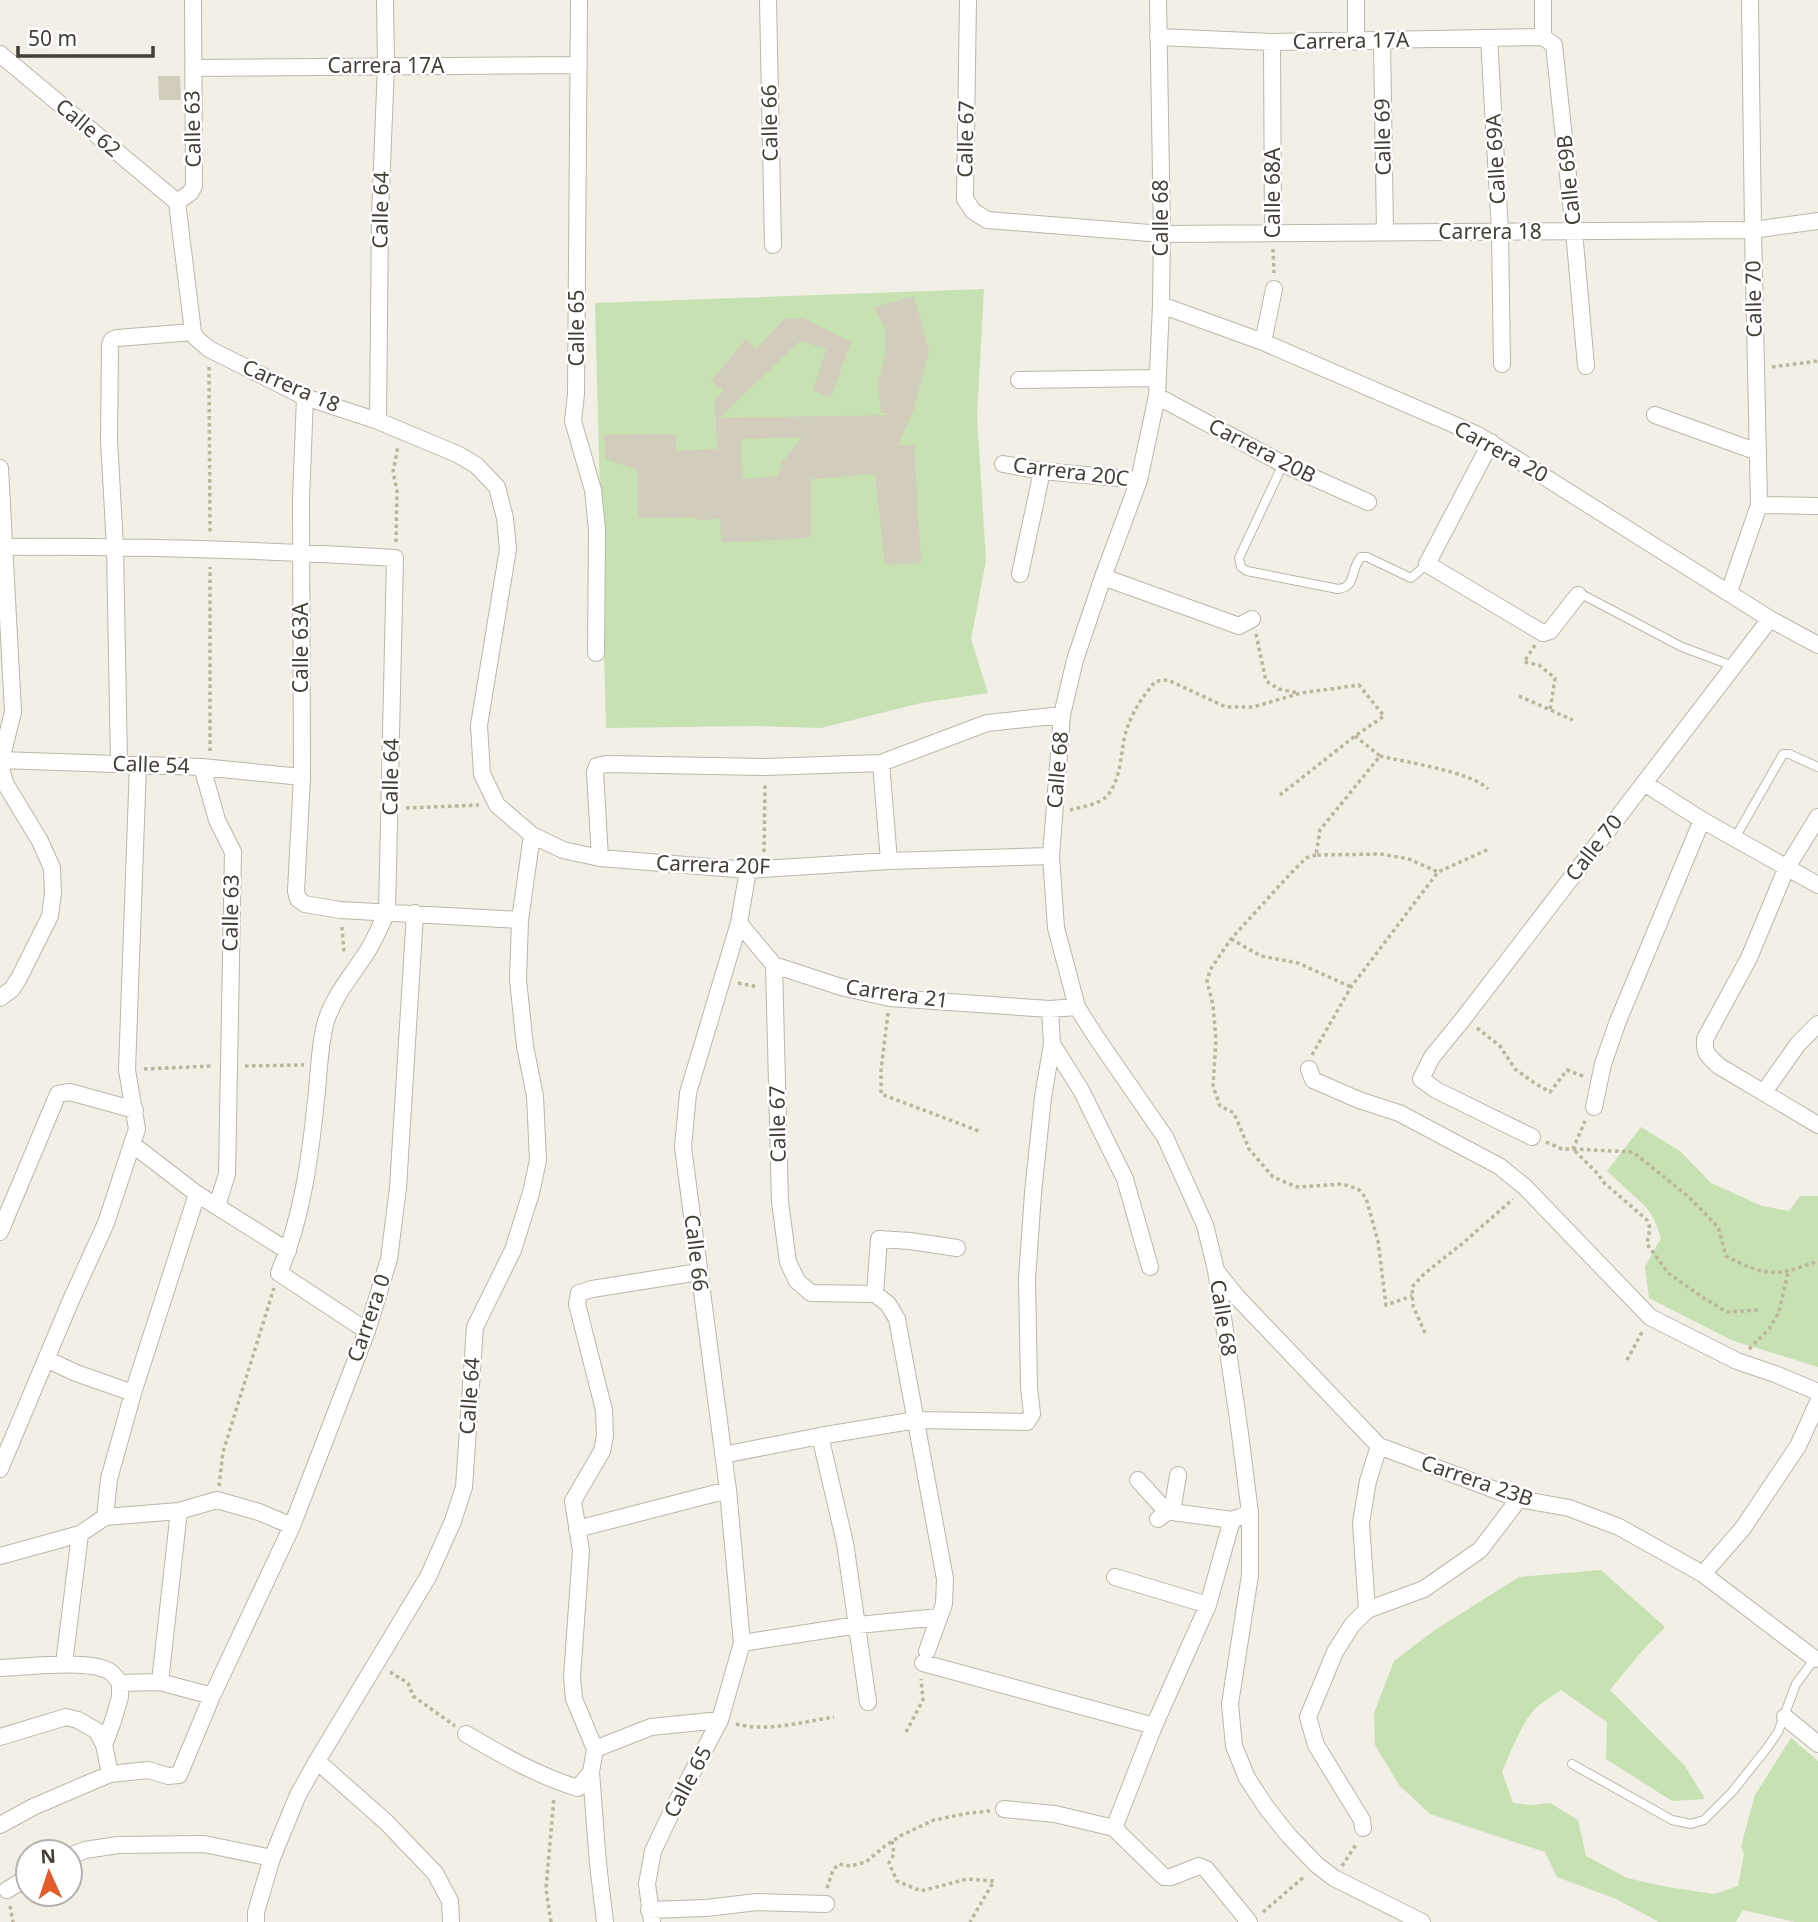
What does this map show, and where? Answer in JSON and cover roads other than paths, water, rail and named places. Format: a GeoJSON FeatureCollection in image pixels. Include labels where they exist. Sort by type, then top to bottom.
{"type":"FeatureCollection","features":[{"type":"Feature","properties":{"kind":"street","name":"Calle 63"},"geometry":{"type":"LineString","coordinates":[[177,202],[190,193],[194,186],[193,0]]}},
{"type":"Feature","properties":{"kind":"street","name":"Calle 64"},"geometry":{"type":"LineString","coordinates":[[378,421],[385,0]]}},
{"type":"Feature","properties":{"kind":"street","name":"Calle 65"},"geometry":{"type":"LineString","coordinates":[[579,0],[576,394],[573,421],[593,489],[597,530],[596,653]]}},
{"type":"Feature","properties":{"kind":"street","name":"Calle 66"},"geometry":{"type":"LineString","coordinates":[[768,0],[772,245]]}},
{"type":"Feature","properties":{"kind":"street","name":"Calle 67"},"geometry":{"type":"LineString","coordinates":[[968,0],[965,199],[973,211],[987,220],[1162,234]]}},
{"type":"Feature","properties":{"kind":"street","name":"Calle 68"},"geometry":{"type":"LineString","coordinates":[[1158,0],[1162,234],[1157,396],[1139,480],[1075,660],[1062,715],[1051,856],[1056,928],[1077,1007],[1165,1138],[1205,1225],[1216,1270],[1250,1513],[1250,1575],[1230,1704],[1234,1746],[1247,1778],[1266,1807],[1317,1865],[1334,1878],[1422,1922]]}},
{"type":"Feature","properties":{"kind":"street"},"geometry":{"type":"LineString","coordinates":[[1356,0],[1356,41]]}},
{"type":"Feature","properties":{"kind":"street","name":"Calle 69B"},"geometry":{"type":"LineString","coordinates":[[1543,0],[1543,37],[1554,45],[1586,366]]}},
{"type":"Feature","properties":{"kind":"street","name":"Calle 70"},"geometry":{"type":"LineString","coordinates":[[1729,592],[1759,505],[1750,0]]}},
{"type":"Feature","properties":{"kind":"street","name":"Carrera 17A"},"geometry":{"type":"LineString","coordinates":[[1158,37],[1272,42],[1543,37]]}},
{"type":"Feature","properties":{"kind":"street","name":"Calle 69A"},"geometry":{"type":"LineString","coordinates":[[1489,38],[1500,232],[1502,364]]}},
{"type":"Feature","properties":{"kind":"street","name":"Calle 69"},"geometry":{"type":"LineString","coordinates":[[1382,41],[1385,232]]}},
{"type":"Feature","properties":{"kind":"street","name":"Calle 68A"},"geometry":{"type":"LineString","coordinates":[[1272,42],[1273,233]]}},
{"type":"Feature","properties":{"kind":"street","name":"Calle 62"},"geometry":{"type":"LineString","coordinates":[[0,54],[177,202]]}},
{"type":"Feature","properties":{"kind":"street","name":"Carrera 17A"},"geometry":{"type":"LineString","coordinates":[[193,68],[579,65]]}},
{"type":"Feature","properties":{"kind":"street"},"geometry":{"type":"LineString","coordinates":[[119,763],[115,547],[109,440],[110,345],[112,340],[117,338],[193,332],[177,202]]}},
{"type":"Feature","properties":{"kind":"street","name":"Carrera 18"},"geometry":{"type":"LineString","coordinates":[[1162,234],[1753,230],[1818,221]]}},
{"type":"Feature","properties":{"kind":"street"},"geometry":{"type":"LineString","coordinates":[[1263,342],[1274,289]]}},
{"type":"Feature","properties":{"kind":"street","name":"Carrera 20"},"geometry":{"type":"LineString","coordinates":[[1161,305],[1263,342],[1491,442],[1770,619],[1818,645]]}},
{"type":"Feature","properties":{"kind":"street","name":"Carrera 18"},"geometry":{"type":"LineString","coordinates":[[193,332],[209,349],[305,397],[378,421],[457,454],[476,464],[497,487],[505,518],[508,549],[480,724],[482,774],[497,804]]}},
{"type":"Feature","properties":{"kind":"street"},"geometry":{"type":"LineString","coordinates":[[1019,380],[1156,378]]}},
{"type":"Feature","properties":{"kind":"street","name":"Carrera 20B"},"geometry":{"type":"LineString","coordinates":[[1157,396],[1283,464],[1368,502]]}},
{"type":"Feature","properties":{"kind":"street","name":"Calle 63A"},"geometry":{"type":"LineString","coordinates":[[305,397],[301,552],[302,777],[296,891],[298,899],[305,904],[340,910],[387,912]]}},
{"type":"Feature","properties":{"kind":"street"},"geometry":{"type":"LineString","coordinates":[[1656,415],[1758,452]]}},
{"type":"Feature","properties":{"kind":"street"},"geometry":{"type":"LineString","coordinates":[[1491,442],[1427,564],[1543,634],[1549,631],[1578,595]]}},
{"type":"Feature","properties":{"kind":"street","name":"Carrera 20C"},"geometry":{"type":"LineString","coordinates":[[1003,464],[1042,471],[1139,480]]}},
{"type":"Feature","properties":{"kind":"street"},"geometry":{"type":"LineString","coordinates":[[0,468],[4,633],[13,712],[1,760],[2,773],[52,868],[53,893],[50,916],[19,978],[12,989],[0,998]]}},
{"type":"Feature","properties":{"kind":"street"},"geometry":{"type":"LineString","coordinates":[[1020,575],[1042,471]]}},
{"type":"Feature","properties":{"kind":"street"},"geometry":{"type":"LineString","coordinates":[[1759,505],[1818,506]]}},
{"type":"Feature","properties":{"kind":"street"},"geometry":{"type":"LineString","coordinates":[[2,547],[301,552]]}},
{"type":"Feature","properties":{"kind":"street","name":"Calle 64"},"geometry":{"type":"LineString","coordinates":[[301,552],[395,558],[387,912]]}},
{"type":"Feature","properties":{"kind":"street"},"geometry":{"type":"LineString","coordinates":[[1103,577],[1239,626],[1252,619]]}},
{"type":"Feature","properties":{"kind":"street","name":"Calle 70"},"geometry":{"type":"LineString","coordinates":[[1532,1137],[1436,1090],[1421,1079],[1432,1057],[1770,619]]}},
{"type":"Feature","properties":{"kind":"street"},"geometry":{"type":"LineString","coordinates":[[600,858],[595,772],[597,766],[765,767],[881,763],[987,723],[1062,715]]}},
{"type":"Feature","properties":{"kind":"street","name":"Calle 54"},"geometry":{"type":"LineString","coordinates":[[1,760],[202,767],[302,777]]}},
{"type":"Feature","properties":{"kind":"street"},"geometry":{"type":"LineString","coordinates":[[881,763],[888,861]]}},
{"type":"Feature","properties":{"kind":"street"},"geometry":{"type":"LineString","coordinates":[[0,1469],[106,1223],[137,1129],[127,1070],[138,765]]}},
{"type":"Feature","properties":{"kind":"street","name":"Calle 63"},"geometry":{"type":"LineString","coordinates":[[202,767],[217,820],[233,852],[227,1174],[217,1206]]}},
{"type":"Feature","properties":{"kind":"street"},"geometry":{"type":"LineString","coordinates":[[1644,783],[1702,820],[1818,885]]}},
{"type":"Feature","properties":{"kind":"street","name":"Carrera 20F"},"geometry":{"type":"LineString","coordinates":[[497,804],[532,835],[563,850],[600,858],[756,869],[888,861],[1051,856]]}},
{"type":"Feature","properties":{"kind":"street"},"geometry":{"type":"LineString","coordinates":[[1818,817],[1786,869],[1749,958],[1705,1039],[1704,1046],[1705,1052],[1719,1066],[1818,1125]]}},
{"type":"Feature","properties":{"kind":"street"},"geometry":{"type":"LineString","coordinates":[[1594,1107],[1603,1064],[1618,1021],[1702,820]]}},
{"type":"Feature","properties":{"kind":"street","name":"Calle 64"},"geometry":{"type":"LineString","coordinates":[[260,1919],[272,1858],[298,1795],[428,1577],[453,1521],[464,1487],[475,1327],[513,1250],[538,1160],[535,1096],[525,1046],[518,980],[520,920],[532,835]]}},
{"type":"Feature","properties":{"kind":"street","name":"Calle 66"},"geometry":{"type":"LineString","coordinates":[[742,1643],[728,1490],[683,1147],[688,1093],[756,869]]}},
{"type":"Feature","properties":{"kind":"street"},"geometry":{"type":"LineString","coordinates":[[367,1331],[279,1273],[303,1196],[326,1022],[387,912],[520,920]]}},
{"type":"Feature","properties":{"kind":"street","name":"Carrera 0"},"geometry":{"type":"LineString","coordinates":[[110,1774],[148,1770],[168,1776],[179,1775],[212,1696],[292,1526],[367,1331],[389,1259],[398,1188],[415,913]]}},
{"type":"Feature","properties":{"kind":"street"},"geometry":{"type":"LineString","coordinates":[[739,923],[774,965]]}},
{"type":"Feature","properties":{"kind":"street","name":"Calle 67"},"geometry":{"type":"LineString","coordinates":[[774,965],[780,1202],[788,1262],[797,1281],[811,1293],[875,1294]]}},
{"type":"Feature","properties":{"kind":"street","name":"Carrera 21"},"geometry":{"type":"LineString","coordinates":[[774,965],[841,987],[890,998],[1050,1009],[1077,1007]]}},
{"type":"Feature","properties":{"kind":"street"},"geometry":{"type":"LineString","coordinates":[[723,1455],[916,1420],[1027,1422],[1032,1414],[1027,1279],[1043,1097],[1052,1044],[1050,1009]]}},
{"type":"Feature","properties":{"kind":"street"},"geometry":{"type":"LineString","coordinates":[[1764,1092],[1798,1044],[1818,1024]]}},
{"type":"Feature","properties":{"kind":"street"},"geometry":{"type":"LineString","coordinates":[[1052,1044],[1081,1090],[1125,1180],[1150,1267]]}},
{"type":"Feature","properties":{"kind":"street"},"geometry":{"type":"LineString","coordinates":[[1309,1069],[1313,1080],[1359,1100],[1399,1113],[1499,1166],[1525,1187],[1650,1317],[1737,1361],[1818,1392]]}},
{"type":"Feature","properties":{"kind":"street"},"geometry":{"type":"LineString","coordinates":[[0,1232],[58,1094],[70,1092],[135,1110]]}},
{"type":"Feature","properties":{"kind":"street"},"geometry":{"type":"LineString","coordinates":[[132,1144],[197,1194],[288,1251]]}},
{"type":"Feature","properties":{"kind":"street"},"geometry":{"type":"LineString","coordinates":[[105,1517],[109,1479],[133,1393],[197,1194]]}},
{"type":"Feature","properties":{"kind":"street"},"geometry":{"type":"LineString","coordinates":[[957,1248],[879,1239],[875,1294],[888,1304],[897,1319],[945,1580],[944,1604],[925,1657],[1154,1726]]}},
{"type":"Feature","properties":{"kind":"street","name":"Carrera 23B"},"geometry":{"type":"LineString","coordinates":[[1216,1270],[1237,1297],[1379,1446],[1519,1499],[1569,1508],[1619,1527],[1703,1574],[1817,1657]]}},
{"type":"Feature","properties":{"kind":"street"},"geometry":{"type":"LineString","coordinates":[[605,1922],[591,1772],[595,1749],[575,1699],[572,1677],[581,1552],[573,1501],[602,1451],[605,1436],[604,1410],[577,1304],[579,1293],[592,1289],[699,1272]]}},
{"type":"Feature","properties":{"kind":"street"},"geometry":{"type":"LineString","coordinates":[[46,1359],[76,1373],[133,1393]]}},
{"type":"Feature","properties":{"kind":"street"},"geometry":{"type":"LineString","coordinates":[[1703,1574],[1743,1528],[1798,1446],[1818,1402]]}},
{"type":"Feature","properties":{"kind":"street"},"geometry":{"type":"LineString","coordinates":[[820,1436],[845,1543],[868,1702]]}},
{"type":"Feature","properties":{"kind":"street"},"geometry":{"type":"LineString","coordinates":[[1367,1610],[1361,1523],[1368,1481],[1379,1446]]}},
{"type":"Feature","properties":{"kind":"street"},"geometry":{"type":"LineString","coordinates":[[1166,1514],[1178,1475]]}},
{"type":"Feature","properties":{"kind":"street"},"geometry":{"type":"LineString","coordinates":[[1139,1480],[1166,1514],[1232,1520],[1250,1513]]}},
{"type":"Feature","properties":{"kind":"street"},"geometry":{"type":"LineString","coordinates":[[577,1529],[728,1490]]}},
{"type":"Feature","properties":{"kind":"street"},"geometry":{"type":"LineString","coordinates":[[1363,1828],[1362,1820],[1316,1745],[1308,1717],[1335,1652],[1352,1625],[1367,1610],[1424,1590],[1480,1550],[1519,1499]]}},
{"type":"Feature","properties":{"kind":"street"},"geometry":{"type":"LineString","coordinates":[[0,1556],[80,1534],[105,1517],[179,1511],[217,1500],[259,1512],[292,1526]]}},
{"type":"Feature","properties":{"kind":"street"},"geometry":{"type":"LineString","coordinates":[[160,1682],[179,1511]]}},
{"type":"Feature","properties":{"kind":"street"},"geometry":{"type":"LineString","coordinates":[[1114,1828],[1154,1726],[1208,1605],[1232,1520]]}},
{"type":"Feature","properties":{"kind":"street"},"geometry":{"type":"LineString","coordinates":[[64,1664],[80,1534]]}},
{"type":"Feature","properties":{"kind":"street"},"geometry":{"type":"LineString","coordinates":[[1115,1577],[1208,1605]]}},
{"type":"Feature","properties":{"kind":"street"},"geometry":{"type":"LineString","coordinates":[[742,1643],[858,1625],[939,1617]]}},
{"type":"Feature","properties":{"kind":"street","name":"Calle 65"},"geometry":{"type":"LineString","coordinates":[[651,1916],[647,1884],[653,1852],[720,1720],[742,1643]]}},
{"type":"Feature","properties":{"kind":"street"},"geometry":{"type":"LineString","coordinates":[[0,1668],[64,1664],[110,1671],[120,1683],[120,1697],[104,1745]]}},
{"type":"Feature","properties":{"kind":"street"},"geometry":{"type":"LineString","coordinates":[[120,1683],[160,1682],[212,1696]]}},
{"type":"Feature","properties":{"kind":"street"},"geometry":{"type":"LineString","coordinates":[[0,1737],[66,1717],[79,1720],[97,1731],[104,1745],[110,1774],[33,1807],[0,1825]]}},
{"type":"Feature","properties":{"kind":"street"},"geometry":{"type":"LineString","coordinates":[[1785,1717],[1818,1744]]}},
{"type":"Feature","properties":{"kind":"street"},"geometry":{"type":"LineString","coordinates":[[595,1749],[651,1727],[720,1720]]}},
{"type":"Feature","properties":{"kind":"street"},"geometry":{"type":"LineString","coordinates":[[466,1734],[515,1762],[555,1781],[578,1788],[591,1772]]}},
{"type":"Feature","properties":{"kind":"street"},"geometry":{"type":"LineString","coordinates":[[317,1761],[386,1822],[435,1873],[450,1901],[451,1922]]}},
{"type":"Feature","properties":{"kind":"street"},"geometry":{"type":"LineString","coordinates":[[1004,1809],[1055,1814],[1114,1828],[1164,1877],[1199,1866],[1206,1869],[1255,1918]]}},
{"type":"Feature","properties":{"kind":"street"},"geometry":{"type":"LineString","coordinates":[[84,1850],[118,1845],[204,1844],[272,1858]]}},
{"type":"Feature","properties":{"kind":"street"},"geometry":{"type":"LineString","coordinates":[[7,1890],[14,1886]]}},
{"type":"Feature","properties":{"kind":"street"},"geometry":{"type":"LineString","coordinates":[[651,1916],[757,1902],[826,1904]]}},
{"type":"Feature","properties":{"kind":"lane"},"geometry":{"type":"LineString","coordinates":[[1283,464],[1239,558],[1241,567],[1247,571],[1338,589],[1349,584],[1361,557],[1367,557],[1411,578],[1427,564]]}},
{"type":"Feature","properties":{"kind":"lane"},"geometry":{"type":"LineString","coordinates":[[1578,595],[1585,596],[1682,647],[1734,667]]}},
{"type":"Feature","properties":{"kind":"lane"},"geometry":{"type":"LineString","coordinates":[[1735,838],[1783,754],[1818,767]]}},
{"type":"Feature","properties":{"kind":"lane"},"geometry":{"type":"LineString","coordinates":[[1572,1764],[1672,1820],[1691,1824],[1704,1820],[1732,1792],[1768,1748],[1785,1717],[1796,1684],[1817,1657]]}}]}
